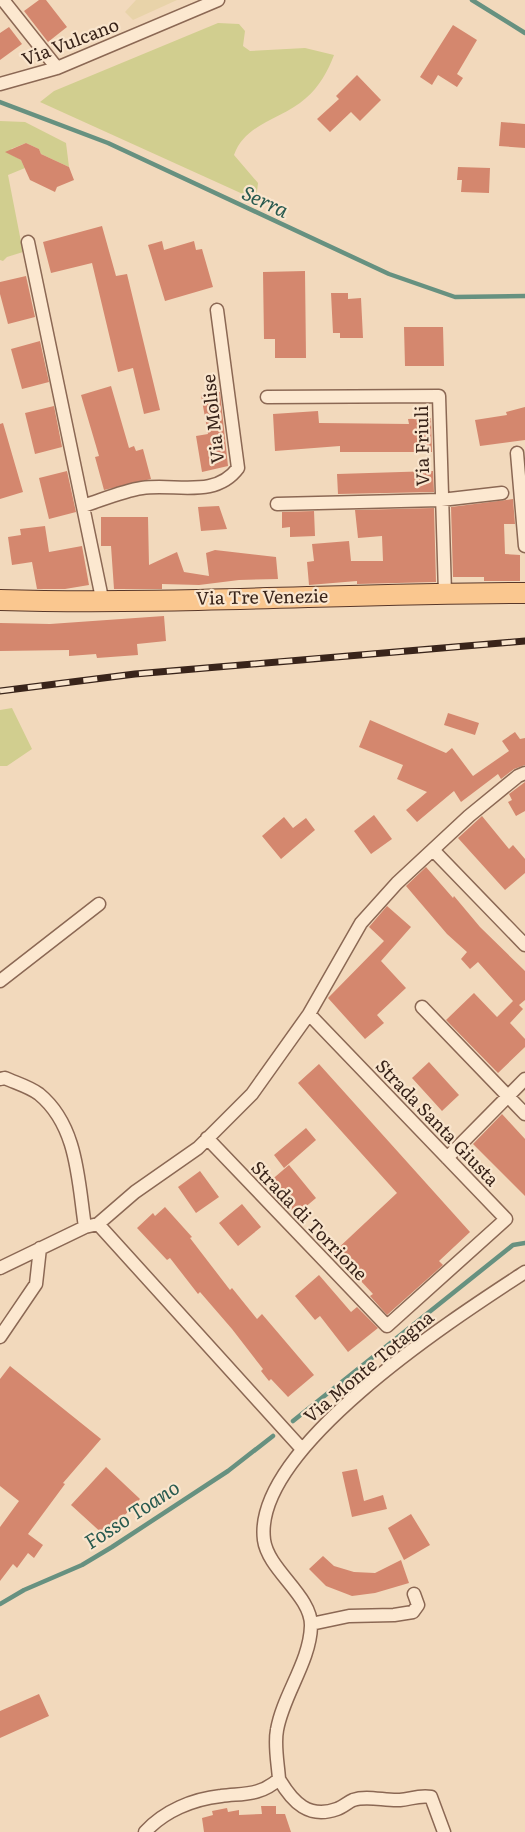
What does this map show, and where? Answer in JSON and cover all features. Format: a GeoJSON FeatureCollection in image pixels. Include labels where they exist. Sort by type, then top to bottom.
{"type":"FeatureCollection","features":[{"type":"Feature","properties":{"kind":"main road","name":"Via Tre Venezie"},"geometry":{"type":"LineString","coordinates":[[0,598],[103,603],[180,598],[525,593]]}},
{"type":"Feature","properties":{"kind":"street"},"geometry":{"type":"LineString","coordinates":[[3,0],[57,68]]}},
{"type":"Feature","properties":{"kind":"street","name":"Via Vulcano"},"geometry":{"type":"LineString","coordinates":[[0,84],[57,68],[218,0]]}},
{"type":"Feature","properties":{"kind":"street"},"geometry":{"type":"LineString","coordinates":[[28,242],[103,603]]}},
{"type":"Feature","properties":{"kind":"street","name":"Via Molise"},"geometry":{"type":"LineString","coordinates":[[83,506],[142,488],[212,487],[230,479],[238,468],[217,310]]}},
{"type":"Feature","properties":{"kind":"street","name":"Via Friuli"},"geometry":{"type":"LineString","coordinates":[[267,397],[439,396],[445,593]]}},
{"type":"Feature","properties":{"kind":"street"},"geometry":{"type":"LineString","coordinates":[[518,453],[525,546]]}},
{"type":"Feature","properties":{"kind":"street"},"geometry":{"type":"LineString","coordinates":[[278,504],[441,500],[502,493]]}},
{"type":"Feature","properties":{"kind":"street"},"geometry":{"type":"LineString","coordinates":[[0,1268],[92,1226],[207,1138],[252,1094],[309,1014],[361,923],[397,883],[469,816],[518,776],[525,773]]}},
{"type":"Feature","properties":{"kind":"street"},"geometry":{"type":"LineString","coordinates":[[434,851],[525,945]]}},
{"type":"Feature","properties":{"kind":"street"},"geometry":{"type":"LineString","coordinates":[[0,981],[99,904]]}},
{"type":"Feature","properties":{"kind":"street"},"geometry":{"type":"LineString","coordinates":[[422,1007],[525,1114]]}},
{"type":"Feature","properties":{"kind":"street","name":"Strada Santa Giusta"},"geometry":{"type":"LineString","coordinates":[[309,1014],[506,1219],[387,1326]]}},
{"type":"Feature","properties":{"kind":"street"},"geometry":{"type":"LineString","coordinates":[[0,1079],[5,1078],[37,1093],[61,1116],[75,1156],[92,1226],[301,1448]]}},
{"type":"Feature","properties":{"kind":"street"},"geometry":{"type":"LineString","coordinates":[[447,1158],[525,1079]]}},
{"type":"Feature","properties":{"kind":"street","name":"Strada di Torrione"},"geometry":{"type":"LineString","coordinates":[[207,1138],[387,1326]]}},
{"type":"Feature","properties":{"kind":"street"},"geometry":{"type":"LineString","coordinates":[[0,1337],[36,1284],[40,1248]]}},
{"type":"Feature","properties":{"kind":"street","name":"Via Monte Totagna"},"geometry":{"type":"LineString","coordinates":[[311,1624],[305,1608],[269,1556],[264,1540],[264,1521],[276,1488],[301,1448],[324,1423],[445,1324],[525,1272]]}},
{"type":"Feature","properties":{"kind":"street"},"geometry":{"type":"LineString","coordinates":[[414,1594],[418,1605],[413,1612],[394,1615],[349,1616],[311,1624],[308,1642],[276,1730],[279,1779],[288,1794],[302,1808],[318,1814],[339,1808],[354,1799],[401,1800],[420,1795],[431,1797],[444,1832]]}},
{"type":"Feature","properties":{"kind":"street"},"geometry":{"type":"LineString","coordinates":[[145,1832],[176,1808],[220,1796],[248,1795],[266,1790],[279,1779]]}},
{"type":"Feature","properties":{"kind":"shaded area"},"geometry":{"type":"Polygon","coordinates":[[[136,0],[177,0],[133,20],[125,12],[136,0]]]}},
{"type":"Feature","properties":{"kind":"shaded area"},"geometry":{"type":"Polygon","coordinates":[[[218,23],[239,24],[245,31],[243,46],[250,51],[305,48],[334,55],[323,78],[311,94],[247,135],[234,155],[258,183],[256,200],[40,102],[54,91],[218,23]]]}},
{"type":"Feature","properties":{"kind":"shaded area"},"geometry":{"type":"Polygon","coordinates":[[[0,121],[25,122],[66,143],[69,167],[41,154],[39,149],[26,143],[11,149],[25,168],[8,175],[23,252],[7,257],[3,261],[0,260],[0,121]]]}},
{"type":"Feature","properties":{"kind":"shaded area"},"geometry":{"type":"Polygon","coordinates":[[[12,708],[32,749],[7,766],[0,766],[0,710],[12,708]]]}},
{"type":"Feature","properties":{"kind":"building"},"geometry":{"type":"Polygon","coordinates":[[[39,0],[46,0],[67,27],[48,42],[24,11],[39,0]]]}},
{"type":"Feature","properties":{"kind":"building"},"geometry":{"type":"Polygon","coordinates":[[[453,25],[477,40],[457,74],[463,78],[457,87],[438,75],[432,85],[420,77],[453,25]]]}},
{"type":"Feature","properties":{"kind":"building"},"geometry":{"type":"Polygon","coordinates":[[[9,27],[22,44],[0,60],[0,33],[9,27]]]}},
{"type":"Feature","properties":{"kind":"building"},"geometry":{"type":"Polygon","coordinates":[[[357,75],[381,100],[360,121],[351,112],[330,132],[317,119],[339,99],[336,96],[357,75]]]}},
{"type":"Feature","properties":{"kind":"building"},"geometry":{"type":"Polygon","coordinates":[[[501,122],[525,124],[525,148],[499,146],[501,122]]]}},
{"type":"Feature","properties":{"kind":"building"},"geometry":{"type":"Polygon","coordinates":[[[26,143],[39,149],[41,154],[69,167],[74,180],[57,187],[55,192],[30,180],[21,160],[5,152],[26,143]]]}},
{"type":"Feature","properties":{"kind":"building"},"geometry":{"type":"Polygon","coordinates":[[[458,167],[490,168],[489,193],[461,192],[462,180],[457,180],[458,167]]]}},
{"type":"Feature","properties":{"kind":"building"},"geometry":{"type":"Polygon","coordinates":[[[102,226],[116,276],[127,274],[160,410],[144,414],[133,368],[118,372],[92,263],[51,273],[43,242],[102,226]]]}},
{"type":"Feature","properties":{"kind":"building"},"geometry":{"type":"Polygon","coordinates":[[[162,241],[164,250],[194,241],[196,250],[202,249],[213,287],[165,301],[148,245],[162,241]]]}},
{"type":"Feature","properties":{"kind":"building"},"geometry":{"type":"Polygon","coordinates":[[[305,271],[306,358],[275,358],[275,339],[264,339],[263,272],[305,271]]]}},
{"type":"Feature","properties":{"kind":"building"},"geometry":{"type":"Polygon","coordinates":[[[26,276],[35,317],[8,324],[0,294],[0,282],[26,276]]]}},
{"type":"Feature","properties":{"kind":"building"},"geometry":{"type":"Polygon","coordinates":[[[331,293],[348,293],[348,299],[361,298],[363,338],[340,338],[340,333],[333,333],[331,293]]]}},
{"type":"Feature","properties":{"kind":"building"},"geometry":{"type":"Polygon","coordinates":[[[404,327],[443,327],[444,366],[405,366],[404,327]]]}},
{"type":"Feature","properties":{"kind":"building"},"geometry":{"type":"Polygon","coordinates":[[[40,341],[49,382],[22,389],[11,349],[40,341]]]}},
{"type":"Feature","properties":{"kind":"building"},"geometry":{"type":"Polygon","coordinates":[[[111,386],[129,448],[134,446],[136,451],[143,449],[151,479],[104,490],[95,457],[99,456],[81,395],[111,386]]]}},
{"type":"Feature","properties":{"kind":"building"},"geometry":{"type":"Polygon","coordinates":[[[220,392],[228,466],[202,472],[196,436],[208,434],[201,395],[220,392]]]}},
{"type":"Feature","properties":{"kind":"building"},"geometry":{"type":"Polygon","coordinates":[[[54,406],[62,447],[35,454],[25,413],[54,406]]]}},
{"type":"Feature","properties":{"kind":"building"},"geometry":{"type":"Polygon","coordinates":[[[525,407],[525,440],[480,446],[475,420],[507,415],[506,412],[525,407]]]}},
{"type":"Feature","properties":{"kind":"building"},"geometry":{"type":"Polygon","coordinates":[[[318,411],[319,423],[409,424],[408,419],[431,418],[432,452],[340,452],[340,446],[275,451],[273,414],[318,411]]]}},
{"type":"Feature","properties":{"kind":"building"},"geometry":{"type":"Polygon","coordinates":[[[3,423],[23,492],[0,499],[0,424],[3,423]]]}},
{"type":"Feature","properties":{"kind":"building"},"geometry":{"type":"Polygon","coordinates":[[[67,471],[76,512],[49,519],[39,478],[67,471]]]}},
{"type":"Feature","properties":{"kind":"building"},"geometry":{"type":"Polygon","coordinates":[[[433,471],[434,492],[338,494],[337,474],[433,471]]]}},
{"type":"Feature","properties":{"kind":"building"},"geometry":{"type":"Polygon","coordinates":[[[513,499],[515,524],[504,524],[505,554],[520,555],[520,581],[484,581],[484,577],[453,577],[451,507],[513,499]]]}},
{"type":"Feature","properties":{"kind":"building"},"geometry":{"type":"Polygon","coordinates":[[[219,506],[227,529],[201,531],[198,507],[219,506]]]}},
{"type":"Feature","properties":{"kind":"building"},"geometry":{"type":"Polygon","coordinates":[[[434,508],[436,582],[357,584],[357,581],[309,585],[307,562],[314,561],[312,544],[349,541],[351,561],[383,561],[382,536],[358,538],[355,510],[434,508]]]}},
{"type":"Feature","properties":{"kind":"building"},"geometry":{"type":"Polygon","coordinates":[[[314,511],[315,536],[290,537],[290,527],[282,528],[282,512],[314,511]]]}},
{"type":"Feature","properties":{"kind":"building"},"geometry":{"type":"Polygon","coordinates":[[[101,517],[148,517],[149,565],[177,552],[184,572],[209,576],[206,553],[215,550],[276,557],[278,579],[239,580],[199,585],[162,584],[162,589],[114,589],[111,546],[101,546],[101,517]]]}},
{"type":"Feature","properties":{"kind":"building"},"geometry":{"type":"Polygon","coordinates":[[[45,526],[49,552],[82,546],[89,585],[65,589],[37,589],[32,562],[12,565],[8,537],[21,535],[20,529],[45,526]]]}},
{"type":"Feature","properties":{"kind":"building"},"geometry":{"type":"Polygon","coordinates":[[[164,616],[166,641],[137,644],[138,655],[97,658],[96,654],[69,656],[69,650],[0,651],[0,623],[50,624],[164,616]]]}},
{"type":"Feature","properties":{"kind":"building"},"geometry":{"type":"Polygon","coordinates":[[[448,713],[479,723],[475,735],[444,725],[448,713]]]}},
{"type":"Feature","properties":{"kind":"building"},"geometry":{"type":"Polygon","coordinates":[[[370,720],[446,753],[452,748],[473,776],[509,751],[502,741],[515,732],[520,739],[525,738],[525,765],[514,769],[501,779],[498,774],[461,802],[454,791],[417,822],[406,810],[427,792],[397,779],[403,765],[359,747],[370,720]]]}},
{"type":"Feature","properties":{"kind":"building"},"geometry":{"type":"Polygon","coordinates":[[[525,782],[525,811],[516,816],[508,802],[512,800],[509,794],[525,782]]]}},
{"type":"Feature","properties":{"kind":"building"},"geometry":{"type":"Polygon","coordinates":[[[374,815],[392,839],[371,854],[354,831],[374,815]]]}},
{"type":"Feature","properties":{"kind":"building"},"geometry":{"type":"Polygon","coordinates":[[[482,816],[509,849],[513,845],[525,859],[525,873],[505,890],[458,838],[482,816]]]}},
{"type":"Feature","properties":{"kind":"building"},"geometry":{"type":"Polygon","coordinates":[[[284,817],[293,828],[306,818],[315,830],[281,859],[262,836],[284,817]]]}},
{"type":"Feature","properties":{"kind":"building"},"geometry":{"type":"Polygon","coordinates":[[[426,867],[480,927],[525,971],[525,1000],[519,1005],[523,1009],[510,1023],[525,1039],[525,1047],[498,1073],[446,1020],[474,993],[497,1017],[513,1001],[478,962],[470,969],[461,959],[467,952],[447,934],[406,886],[426,867]]]}},
{"type":"Feature","properties":{"kind":"building"},"geometry":{"type":"Polygon","coordinates":[[[387,906],[411,927],[381,961],[406,988],[377,1015],[384,1023],[365,1039],[328,998],[384,941],[369,927],[387,906]]]}},
{"type":"Feature","properties":{"kind":"building"},"geometry":{"type":"Polygon","coordinates":[[[429,1062],[459,1095],[442,1111],[412,1078],[429,1062]]]}},
{"type":"Feature","properties":{"kind":"building"},"geometry":{"type":"Polygon","coordinates":[[[319,1064],[470,1232],[439,1261],[443,1265],[387,1315],[370,1296],[373,1294],[334,1252],[397,1193],[298,1083],[319,1064]]]}},
{"type":"Feature","properties":{"kind":"building"},"geometry":{"type":"Polygon","coordinates":[[[502,1114],[525,1139],[525,1196],[473,1144],[502,1114]]]}},
{"type":"Feature","properties":{"kind":"building"},"geometry":{"type":"Polygon","coordinates":[[[306,1128],[316,1140],[284,1168],[274,1155],[306,1128]]]}},
{"type":"Feature","properties":{"kind":"building"},"geometry":{"type":"Polygon","coordinates":[[[289,1165],[316,1198],[296,1215],[269,1182],[289,1165]]]}},
{"type":"Feature","properties":{"kind":"building"},"geometry":{"type":"Polygon","coordinates":[[[200,1171],[219,1197],[196,1213],[178,1187],[200,1171]]]}},
{"type":"Feature","properties":{"kind":"building"},"geometry":{"type":"Polygon","coordinates":[[[242,1204],[261,1227],[238,1246],[219,1223],[242,1204]]]}},
{"type":"Feature","properties":{"kind":"building"},"geometry":{"type":"Polygon","coordinates":[[[165,1207],[192,1237],[190,1238],[230,1290],[232,1288],[257,1319],[262,1314],[314,1375],[288,1397],[271,1379],[269,1381],[261,1371],[263,1369],[232,1329],[200,1292],[198,1294],[170,1258],[167,1260],[137,1228],[153,1213],[155,1216],[165,1207]]]}},
{"type":"Feature","properties":{"kind":"building"},"geometry":{"type":"Polygon","coordinates":[[[319,1275],[351,1312],[357,1307],[378,1328],[348,1352],[320,1316],[315,1320],[295,1296],[319,1275]]]}},
{"type":"Feature","properties":{"kind":"building"},"geometry":{"type":"Polygon","coordinates":[[[10,1366],[101,1439],[63,1483],[65,1484],[28,1534],[43,1545],[34,1558],[28,1553],[17,1568],[13,1564],[0,1581],[0,1527],[19,1501],[0,1486],[0,1379],[10,1366]]]}},
{"type":"Feature","properties":{"kind":"building"},"geometry":{"type":"Polygon","coordinates":[[[106,1467],[140,1499],[105,1536],[71,1505],[106,1467]]]}},
{"type":"Feature","properties":{"kind":"building"},"geometry":{"type":"Polygon","coordinates":[[[357,1469],[364,1501],[383,1495],[387,1509],[352,1517],[342,1472],[357,1469]]]}},
{"type":"Feature","properties":{"kind":"building"},"geometry":{"type":"Polygon","coordinates":[[[411,1514],[430,1545],[404,1560],[388,1528],[411,1514]]]}},
{"type":"Feature","properties":{"kind":"building"},"geometry":{"type":"Polygon","coordinates":[[[323,1556],[334,1566],[354,1572],[375,1573],[401,1560],[409,1583],[375,1593],[352,1596],[326,1586],[309,1569],[323,1556]]]}},
{"type":"Feature","properties":{"kind":"building"},"geometry":{"type":"Polygon","coordinates":[[[39,1694],[49,1716],[0,1738],[0,1711],[39,1694]]]}},
{"type":"Feature","properties":{"kind":"building"},"geometry":{"type":"Polygon","coordinates":[[[261,1806],[276,1806],[276,1814],[285,1814],[291,1832],[204,1832],[202,1818],[213,1815],[212,1811],[227,1808],[228,1812],[239,1810],[239,1815],[262,1814],[261,1806]]]}},
{"type":"Feature","properties":{"kind":"waterway"},"geometry":{"type":"LineString","coordinates":[[472,0],[525,33]]}},
{"type":"Feature","properties":{"kind":"waterway","name":"Serra"},"geometry":{"type":"LineString","coordinates":[[0,102],[108,143],[389,274],[455,297],[525,296]]}},
{"type":"Feature","properties":{"kind":"waterway","name":"Fosso Toano"},"geometry":{"type":"LineString","coordinates":[[293,1421],[513,1245],[525,1243]]}},
{"type":"Feature","properties":{"kind":"waterway","name":"Fosso Toano"},"geometry":{"type":"LineString","coordinates":[[0,1604],[24,1590],[82,1565],[112,1547],[228,1471],[273,1436]]}},
{"type":"Feature","properties":{"kind":"railway"},"geometry":{"type":"LineString","coordinates":[[0,691],[135,674],[525,641]]}}]}
